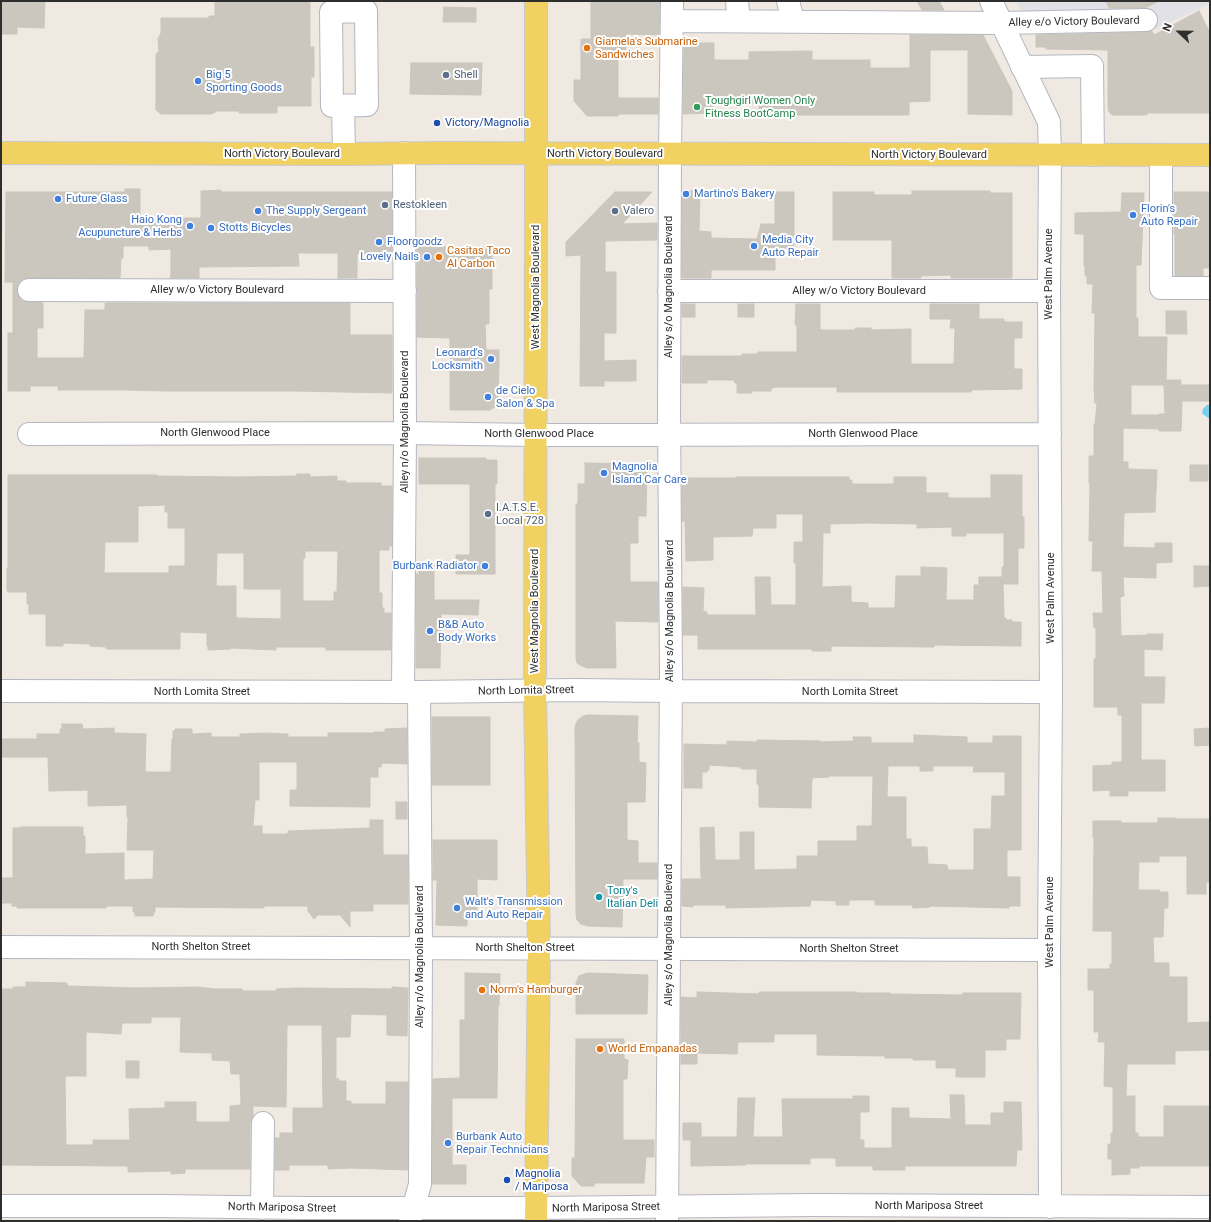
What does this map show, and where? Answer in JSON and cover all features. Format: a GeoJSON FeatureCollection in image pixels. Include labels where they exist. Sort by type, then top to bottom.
{"type":"FeatureCollection","features":[{"type":"Feature","properties":{"kind":"main road","name":"West Magnolia Boulevard"},"geometry":{"type":"LineString","coordinates":[[536,1],[535,691],[539,948],[536,1215]]}},
{"type":"Feature","properties":{"kind":"main road","name":"North Victory Boulevard"},"geometry":{"type":"LineString","coordinates":[[1,153],[1210,155]]}},
{"type":"Feature","properties":{"kind":"street","name":"West Palm Avenue"},"geometry":{"type":"LineString","coordinates":[[991,1],[1049,122],[1051,692],[1049,950],[1050,1207]]}},
{"type":"Feature","properties":{"kind":"street","name":"Alley e/o Victory Boulevard"},"geometry":{"type":"LineString","coordinates":[[672,11],[790,11],[1002,24],[1146,20]]}},
{"type":"Feature","properties":{"kind":"street","name":"Alley s/o Magnolia Boulevard"},"geometry":{"type":"LineString","coordinates":[[667,1214],[670,691],[669,291],[672,11]]}},
{"type":"Feature","properties":{"kind":"street"},"geometry":{"type":"LineString","coordinates":[[1022,67],[1092,66],[1093,155]]}},
{"type":"Feature","properties":{"kind":"street"},"geometry":{"type":"LineString","coordinates":[[343,106],[344,154]]}},
{"type":"Feature","properties":{"kind":"street","name":"Alley n/o Magnolia Boulevard"},"geometry":{"type":"LineString","coordinates":[[404,153],[405,433],[411,692],[421,948],[420,1184],[412,1215]]}},
{"type":"Feature","properties":{"kind":"street"},"geometry":{"type":"LineString","coordinates":[[1161,155],[1161,288],[1210,288]]}},
{"type":"Feature","properties":{"kind":"street","name":"Alley w/o Victory Boulevard"},"geometry":{"type":"LineString","coordinates":[[29,290],[405,291]]}},
{"type":"Feature","properties":{"kind":"street","name":"Alley w/o Victory Boulevard"},"geometry":{"type":"LineString","coordinates":[[669,291],[1049,291]]}},
{"type":"Feature","properties":{"kind":"street","name":"North Glenwood Place"},"geometry":{"type":"LineString","coordinates":[[29,434],[1050,434]]}},
{"type":"Feature","properties":{"kind":"street","name":"North Lomita Street"},"geometry":{"type":"LineString","coordinates":[[1,690],[262,692],[574,690],[1051,692]]}},
{"type":"Feature","properties":{"kind":"street","name":"North Shelton Street"},"geometry":{"type":"LineString","coordinates":[[1,947],[1049,950]]}},
{"type":"Feature","properties":{"kind":"street"},"geometry":{"type":"LineString","coordinates":[[262,1208],[263,1123]]}},
{"type":"Feature","properties":{"kind":"street","name":"North Mariposa Street"},"geometry":{"type":"LineString","coordinates":[[1,1206],[262,1208],[412,1215],[667,1214],[813,1205],[1210,1208]]}},
{"type":"Feature","properties":{"kind":"shaded area"},"geometry":{"type":"Polygon","coordinates":[[[1016,1],[1210,1],[1210,4],[1155,29],[1138,15],[1023,14],[1016,1]]]}},
{"type":"Feature","properties":{"kind":"water"},"geometry":{"type":"Polygon","coordinates":[[[1207,405],[1210,405],[1210,419],[1202,413],[1203,409],[1207,405]]]}},
{"type":"Feature","properties":{"kind":"building"},"geometry":{"type":"Polygon","coordinates":[[[1,1],[45,1],[44,28],[17,27],[17,34],[1,34],[1,1]]]}},
{"type":"Feature","properties":{"kind":"building"},"geometry":{"type":"Polygon","coordinates":[[[215,1],[310,1],[310,47],[314,47],[314,77],[311,77],[311,106],[277,106],[277,113],[239,113],[239,111],[217,111],[212,114],[161,114],[156,110],[156,54],[159,52],[158,39],[161,33],[161,18],[209,18],[209,16],[215,16],[215,1]]]}},
{"type":"Feature","properties":{"kind":"building"},"geometry":{"type":"Polygon","coordinates":[[[591,1],[660,1],[659,35],[626,34],[626,55],[618,55],[618,98],[658,98],[658,114],[587,116],[574,101],[574,80],[581,80],[581,39],[591,39],[591,1]]]}},
{"type":"Feature","properties":{"kind":"building"},"geometry":{"type":"Polygon","coordinates":[[[917,1],[939,1],[944,10],[922,10],[917,1]]]}},
{"type":"Feature","properties":{"kind":"building"},"geometry":{"type":"Polygon","coordinates":[[[1106,1],[1159,1],[1145,8],[1109,8],[1106,1]]]}},
{"type":"Feature","properties":{"kind":"building"},"geometry":{"type":"Polygon","coordinates":[[[444,7],[476,8],[476,22],[443,22],[444,7]]]}},
{"type":"Feature","properties":{"kind":"building"},"geometry":{"type":"Polygon","coordinates":[[[1199,11],[1210,33],[1210,113],[1147,113],[1147,115],[1112,115],[1109,112],[1108,107],[1108,50],[1046,49],[1046,47],[1036,47],[1036,35],[1152,31],[1154,35],[1199,11]]]}},
{"type":"Feature","properties":{"kind":"building"},"geometry":{"type":"Polygon","coordinates":[[[910,35],[983,35],[1012,91],[1012,115],[968,114],[968,50],[930,50],[930,101],[909,102],[909,115],[759,115],[759,103],[712,104],[712,113],[683,114],[684,43],[714,43],[714,60],[749,60],[749,52],[812,51],[812,60],[870,60],[870,68],[910,68],[910,35]]]}},
{"type":"Feature","properties":{"kind":"building"},"geometry":{"type":"Polygon","coordinates":[[[411,63],[482,63],[481,95],[410,94],[411,63]]]}},
{"type":"Feature","properties":{"kind":"building"},"geometry":{"type":"Polygon","coordinates":[[[125,189],[140,189],[140,218],[201,218],[201,191],[392,192],[392,254],[357,254],[357,278],[338,278],[338,253],[298,253],[299,266],[199,267],[199,278],[170,278],[171,249],[149,250],[149,246],[123,246],[120,278],[29,278],[23,279],[18,283],[18,296],[22,301],[43,303],[43,328],[37,328],[37,358],[84,358],[85,310],[105,310],[105,303],[350,303],[350,335],[392,335],[392,393],[58,390],[58,386],[30,386],[30,391],[8,391],[8,333],[13,333],[13,282],[5,282],[6,192],[125,192],[125,189]]]}},
{"type":"Feature","properties":{"kind":"building"},"geometry":{"type":"Polygon","coordinates":[[[682,191],[700,191],[699,231],[711,232],[711,238],[757,239],[761,224],[775,224],[775,192],[794,192],[794,246],[791,246],[792,248],[775,248],[775,270],[711,270],[711,278],[684,278],[682,277],[682,191]]]}},
{"type":"Feature","properties":{"kind":"building"},"geometry":{"type":"Polygon","coordinates":[[[912,191],[990,191],[990,193],[1012,193],[1012,278],[951,278],[951,275],[921,276],[921,278],[892,278],[892,240],[833,240],[833,192],[874,192],[874,195],[912,195],[912,191]]]}},
{"type":"Feature","properties":{"kind":"building"},"geometry":{"type":"Polygon","coordinates":[[[615,192],[652,192],[622,224],[657,223],[657,240],[605,241],[605,272],[616,272],[616,333],[604,333],[604,361],[636,360],[636,381],[604,381],[604,386],[580,386],[581,255],[566,256],[566,242],[615,192]]]}},
{"type":"Feature","properties":{"kind":"building"},"geometry":{"type":"Polygon","coordinates":[[[1174,192],[1210,192],[1210,268],[1203,268],[1203,276],[1175,276],[1174,192]]]}},
{"type":"Feature","properties":{"kind":"building"},"geometry":{"type":"Polygon","coordinates":[[[1122,193],[1144,193],[1141,265],[1136,265],[1136,318],[1138,318],[1138,337],[1167,337],[1166,380],[1181,380],[1181,385],[1210,385],[1210,401],[1182,401],[1181,431],[1123,428],[1123,462],[1128,462],[1128,469],[1157,470],[1155,512],[1124,513],[1123,547],[1155,548],[1155,543],[1172,543],[1172,562],[1156,563],[1156,578],[1123,577],[1124,596],[1120,597],[1121,636],[1163,634],[1162,650],[1144,649],[1144,677],[1165,677],[1164,703],[1141,703],[1141,760],[1165,760],[1165,791],[1128,791],[1128,796],[1110,796],[1110,790],[1093,791],[1093,766],[1112,765],[1112,762],[1122,762],[1122,715],[1118,715],[1118,707],[1094,707],[1094,659],[1096,659],[1096,628],[1094,628],[1093,613],[1103,613],[1102,571],[1092,571],[1093,541],[1089,541],[1089,456],[1094,456],[1094,424],[1097,404],[1095,403],[1094,388],[1095,313],[1092,313],[1093,284],[1087,284],[1087,276],[1085,276],[1084,234],[1075,234],[1075,213],[1121,212],[1122,193]],[[1131,385],[1131,415],[1165,414],[1164,385],[1131,385]]]}},
{"type":"Feature","properties":{"kind":"building"},"geometry":{"type":"Polygon","coordinates":[[[417,247],[492,247],[492,289],[489,289],[489,324],[485,324],[486,350],[499,350],[499,367],[498,402],[495,407],[490,410],[450,410],[450,338],[417,337],[417,247]]]}},
{"type":"Feature","properties":{"kind":"building"},"geometry":{"type":"Polygon","coordinates":[[[682,304],[695,304],[695,317],[682,317],[682,304]]]}},
{"type":"Feature","properties":{"kind":"building"},"geometry":{"type":"Polygon","coordinates":[[[738,304],[754,304],[754,317],[738,317],[738,304]]]}},
{"type":"Feature","properties":{"kind":"building"},"geometry":{"type":"Polygon","coordinates":[[[796,304],[820,304],[820,330],[855,330],[855,328],[871,328],[871,330],[911,329],[911,364],[954,364],[955,328],[950,328],[951,319],[930,319],[930,304],[979,304],[979,319],[1004,319],[1004,322],[1022,322],[1022,338],[1014,338],[1014,369],[1022,369],[1022,389],[971,390],[971,392],[837,392],[837,387],[774,387],[771,388],[771,391],[737,393],[737,383],[735,383],[734,380],[707,380],[707,383],[682,383],[682,356],[742,356],[742,354],[758,354],[758,352],[797,352],[797,325],[795,325],[796,304]]]}},
{"type":"Feature","properties":{"kind":"building"},"geometry":{"type":"Polygon","coordinates":[[[1166,311],[1186,311],[1187,334],[1166,334],[1166,311]]]}},
{"type":"Feature","properties":{"kind":"building"},"geometry":{"type":"Polygon","coordinates":[[[419,458],[486,458],[486,460],[497,460],[497,484],[495,484],[495,574],[456,574],[456,555],[470,555],[470,484],[419,484],[419,458]]]}},
{"type":"Feature","properties":{"kind":"building"},"geometry":{"type":"Polygon","coordinates":[[[585,463],[647,464],[646,516],[638,516],[638,543],[630,543],[630,582],[658,582],[658,622],[615,621],[616,668],[587,668],[577,663],[576,659],[576,504],[578,504],[578,484],[585,484],[585,463]]]}},
{"type":"Feature","properties":{"kind":"building"},"geometry":{"type":"Polygon","coordinates":[[[1190,465],[1208,465],[1208,481],[1190,481],[1190,465]]]}},
{"type":"Feature","properties":{"kind":"building"},"geometry":{"type":"Polygon","coordinates":[[[297,474],[310,474],[310,477],[337,476],[337,481],[346,481],[346,483],[381,483],[381,486],[392,486],[392,546],[389,546],[389,550],[379,550],[379,593],[382,593],[382,608],[384,608],[384,613],[391,613],[391,650],[326,650],[326,647],[276,647],[276,650],[231,648],[208,650],[207,633],[180,632],[180,649],[107,649],[106,647],[90,646],[90,644],[63,643],[63,646],[46,646],[46,614],[29,614],[27,592],[8,592],[7,590],[8,475],[157,475],[239,477],[297,476],[297,474]],[[165,505],[138,506],[138,542],[105,542],[104,573],[169,573],[169,566],[185,566],[185,528],[168,528],[168,512],[165,512],[165,505]],[[305,551],[305,558],[303,558],[303,601],[334,601],[334,592],[337,592],[338,551],[305,551]],[[217,553],[216,586],[236,586],[236,618],[281,619],[281,589],[244,589],[244,553],[217,553]]]}},
{"type":"Feature","properties":{"kind":"building"},"geometry":{"type":"Polygon","coordinates":[[[991,475],[1022,475],[1024,548],[1018,548],[1018,584],[1003,584],[1004,618],[1006,618],[1006,620],[1012,620],[1012,622],[1021,622],[1021,646],[831,646],[831,651],[812,651],[812,649],[698,649],[698,635],[683,635],[683,587],[704,588],[703,611],[707,612],[707,615],[756,615],[755,577],[770,577],[771,605],[796,605],[796,563],[794,563],[794,542],[803,542],[803,514],[776,514],[776,528],[753,528],[752,536],[713,537],[713,560],[686,561],[685,521],[682,521],[682,478],[849,477],[849,480],[852,480],[852,484],[894,484],[894,477],[926,477],[926,493],[948,493],[948,498],[991,498],[991,475]],[[830,524],[830,533],[823,533],[822,587],[851,586],[851,602],[868,603],[868,608],[895,608],[896,576],[921,576],[921,567],[947,568],[946,600],[974,600],[974,585],[979,585],[979,577],[1002,577],[1002,567],[1004,567],[1004,533],[966,533],[966,536],[952,536],[952,527],[917,528],[917,524],[830,524]]]}},
{"type":"Feature","properties":{"kind":"building"},"geometry":{"type":"Polygon","coordinates":[[[419,562],[434,562],[434,600],[479,600],[478,615],[441,614],[440,668],[416,668],[416,574],[419,574],[419,562]]]}},
{"type":"Feature","properties":{"kind":"building"},"geometry":{"type":"Polygon","coordinates":[[[1194,566],[1210,566],[1210,586],[1194,587],[1194,566]]]}},
{"type":"Feature","properties":{"kind":"building"},"geometry":{"type":"Polygon","coordinates":[[[583,716],[638,716],[637,743],[639,743],[639,762],[646,763],[645,802],[627,802],[627,840],[638,841],[638,863],[657,863],[657,879],[623,879],[622,927],[588,926],[581,924],[577,920],[576,914],[575,726],[578,720],[583,716]]]}},
{"type":"Feature","properties":{"kind":"building"},"geometry":{"type":"Polygon","coordinates":[[[432,717],[490,717],[490,785],[432,785],[432,717]]]}},
{"type":"Feature","properties":{"kind":"building"},"geometry":{"type":"Polygon","coordinates":[[[62,724],[82,724],[83,729],[114,728],[114,733],[146,734],[145,772],[171,772],[172,739],[173,731],[175,731],[175,729],[192,729],[192,734],[211,733],[211,737],[240,737],[240,734],[265,733],[288,734],[288,737],[328,737],[328,733],[374,733],[385,732],[385,729],[407,728],[407,764],[382,763],[381,767],[378,767],[378,777],[370,777],[370,807],[290,806],[290,790],[297,790],[297,762],[259,762],[259,800],[255,800],[253,826],[262,826],[262,834],[288,834],[288,831],[370,828],[370,820],[383,820],[383,855],[408,855],[408,904],[373,904],[373,911],[350,911],[350,927],[340,915],[318,915],[314,919],[308,911],[308,906],[264,906],[264,908],[155,907],[153,916],[135,916],[133,906],[106,906],[106,908],[17,908],[17,906],[12,906],[12,903],[1,903],[1,878],[13,878],[13,828],[83,827],[83,836],[85,836],[85,854],[124,853],[124,880],[153,879],[154,850],[127,850],[127,805],[88,806],[88,790],[49,791],[48,757],[1,757],[1,739],[37,739],[37,734],[60,734],[62,724]]]}},
{"type":"Feature","properties":{"kind":"building"},"geometry":{"type":"Polygon","coordinates":[[[1210,728],[1210,745],[1195,746],[1194,729],[1210,728]]]}},
{"type":"Feature","properties":{"kind":"building"},"geometry":{"type":"Polygon","coordinates":[[[914,735],[967,737],[967,743],[993,743],[993,736],[1021,736],[1021,850],[1007,850],[1007,877],[1020,877],[1020,906],[1009,906],[1009,908],[930,906],[913,908],[912,905],[875,905],[875,900],[849,900],[849,905],[836,905],[836,901],[811,900],[810,906],[726,908],[726,905],[693,905],[693,907],[682,906],[682,879],[701,879],[700,828],[714,827],[715,860],[740,860],[740,832],[754,832],[754,870],[797,869],[797,856],[818,856],[818,841],[857,841],[857,826],[872,826],[873,776],[829,776],[812,778],[811,808],[759,807],[757,769],[741,769],[741,767],[709,765],[709,770],[707,770],[707,772],[702,772],[702,788],[684,788],[684,744],[727,745],[727,741],[757,742],[757,740],[820,742],[854,741],[853,737],[871,737],[871,743],[914,743],[914,735]],[[888,766],[887,797],[906,797],[906,839],[911,839],[911,847],[927,847],[928,864],[947,865],[948,870],[974,870],[974,829],[991,829],[992,796],[1005,796],[1005,772],[973,772],[974,766],[933,766],[933,771],[920,771],[920,766],[888,766]]]}},
{"type":"Feature","properties":{"kind":"building"},"geometry":{"type":"Polygon","coordinates":[[[396,802],[407,802],[407,819],[396,819],[396,802]]]}},
{"type":"Feature","properties":{"kind":"building"},"geometry":{"type":"Polygon","coordinates":[[[1158,818],[1210,819],[1210,882],[1206,882],[1206,894],[1187,894],[1187,856],[1159,856],[1159,862],[1139,862],[1138,890],[1160,890],[1159,892],[1168,892],[1168,908],[1164,908],[1163,937],[1153,937],[1154,963],[1169,963],[1169,977],[1187,977],[1187,1023],[1210,1022],[1210,1050],[1175,1051],[1175,1064],[1127,1064],[1126,1096],[1135,1096],[1135,1133],[1138,1133],[1138,1137],[1164,1137],[1164,1106],[1210,1106],[1210,1166],[1139,1166],[1139,1168],[1130,1168],[1130,1174],[1112,1175],[1112,1159],[1108,1159],[1108,1144],[1111,1144],[1111,1133],[1113,1133],[1113,1087],[1104,1086],[1105,1042],[1098,1042],[1099,1032],[1094,1032],[1094,990],[1088,990],[1088,969],[1110,969],[1110,964],[1112,964],[1112,931],[1093,931],[1093,821],[1158,823],[1158,818]]]}},
{"type":"Feature","properties":{"kind":"building"},"geometry":{"type":"Polygon","coordinates":[[[433,840],[497,840],[497,880],[477,879],[477,917],[467,917],[467,926],[436,925],[437,880],[433,880],[433,840]]]}},
{"type":"Feature","properties":{"kind":"building"},"geometry":{"type":"Polygon","coordinates":[[[465,973],[500,974],[498,1006],[497,1098],[452,1098],[452,1165],[466,1165],[466,1184],[432,1184],[433,1079],[460,1078],[460,1020],[465,1020],[465,973]]]}},
{"type":"Feature","properties":{"kind":"building"},"geometry":{"type":"Polygon","coordinates":[[[589,973],[648,975],[647,1014],[576,1014],[576,983],[579,976],[589,973]]]}},
{"type":"Feature","properties":{"kind":"building"},"geometry":{"type":"Polygon","coordinates":[[[26,982],[67,983],[67,986],[134,988],[198,987],[214,989],[242,989],[242,991],[276,991],[276,989],[297,988],[408,988],[407,1036],[387,1035],[387,1015],[351,1014],[350,1037],[336,1037],[336,1079],[339,1079],[338,1081],[346,1081],[346,1101],[351,1101],[351,1104],[386,1104],[386,1082],[408,1082],[408,1170],[351,1168],[328,1169],[328,1165],[289,1165],[289,1170],[275,1170],[275,1138],[280,1138],[280,1133],[293,1133],[293,1108],[323,1108],[322,1025],[287,1025],[286,1107],[253,1106],[253,1116],[250,1123],[250,1169],[185,1169],[185,1173],[171,1174],[171,1171],[128,1172],[128,1166],[1,1165],[1,989],[26,987],[26,982]],[[151,1017],[151,1023],[122,1023],[121,1034],[86,1032],[86,1076],[65,1076],[66,1145],[93,1145],[93,1140],[130,1140],[129,1109],[165,1108],[165,1102],[196,1102],[196,1122],[230,1122],[230,1106],[241,1105],[240,1074],[231,1074],[230,1061],[212,1060],[212,1053],[180,1052],[181,1017],[151,1017]]]}},
{"type":"Feature","properties":{"kind":"building"},"geometry":{"type":"Polygon","coordinates":[[[697,992],[759,994],[759,992],[857,992],[963,995],[963,993],[1021,993],[1020,1039],[1006,1039],[1006,1050],[985,1050],[985,1077],[956,1077],[956,1068],[936,1068],[936,1060],[885,1058],[885,1056],[817,1055],[817,1034],[774,1034],[774,1042],[738,1042],[737,1054],[697,1053],[697,1064],[681,1064],[681,997],[697,998],[697,992]]]}},
{"type":"Feature","properties":{"kind":"building"},"geometry":{"type":"Polygon","coordinates":[[[576,1039],[624,1039],[624,1059],[628,1060],[627,1079],[623,1079],[623,1140],[654,1140],[654,1157],[646,1157],[644,1183],[594,1183],[594,1186],[581,1186],[572,1176],[572,1158],[575,1158],[576,1039]]]}},
{"type":"Feature","properties":{"kind":"building"},"geometry":{"type":"Polygon","coordinates":[[[126,1061],[139,1061],[139,1078],[126,1078],[126,1061]]]}},
{"type":"Feature","properties":{"kind":"building"},"geometry":{"type":"Polygon","coordinates":[[[950,1095],[964,1095],[965,1125],[991,1125],[991,1113],[1004,1113],[1004,1102],[1021,1102],[1022,1150],[1017,1150],[1016,1166],[905,1166],[905,1170],[873,1170],[873,1166],[836,1166],[836,1158],[810,1158],[810,1164],[691,1166],[691,1140],[683,1140],[683,1123],[701,1123],[701,1137],[737,1137],[738,1098],[755,1098],[753,1137],[783,1137],[782,1099],[853,1099],[853,1096],[869,1096],[869,1112],[860,1112],[860,1140],[864,1140],[864,1148],[892,1148],[892,1108],[909,1108],[909,1118],[951,1119],[950,1095]]]}},
{"type":"Feature","properties":{"kind":"place","name":"Giamela's Submarine Sandwiches"},"geometry":{"type":"Point","coordinates":[587,48]}},
{"type":"Feature","properties":{"kind":"place","name":"Shell"},"geometry":{"type":"Point","coordinates":[446,75]}},
{"type":"Feature","properties":{"kind":"place","name":"Big 5 Sporting Goods"},"geometry":{"type":"Point","coordinates":[198,81]}},
{"type":"Feature","properties":{"kind":"place","name":"Toughgirl Women Only Fitness BootCamp"},"geometry":{"type":"Point","coordinates":[697,107]}},
{"type":"Feature","properties":{"kind":"place","name":"Victory/Magnolia"},"geometry":{"type":"Point","coordinates":[437,123]}},
{"type":"Feature","properties":{"kind":"place","name":"Martino's Bakery"},"geometry":{"type":"Point","coordinates":[686,194]}},
{"type":"Feature","properties":{"kind":"place","name":"Future Glass"},"geometry":{"type":"Point","coordinates":[58,199]}},
{"type":"Feature","properties":{"kind":"place","name":"Restokleen"},"geometry":{"type":"Point","coordinates":[385,205]}},
{"type":"Feature","properties":{"kind":"place","name":"The Supply Sergeant"},"geometry":{"type":"Point","coordinates":[258,211]}},
{"type":"Feature","properties":{"kind":"place","name":"Valero"},"geometry":{"type":"Point","coordinates":[615,211]}},
{"type":"Feature","properties":{"kind":"place","name":"Florin's Auto Repair"},"geometry":{"type":"Point","coordinates":[1133,215]}},
{"type":"Feature","properties":{"kind":"place","name":"Haio Kong Acupuncture & Herbs"},"geometry":{"type":"Point","coordinates":[190,226]}},
{"type":"Feature","properties":{"kind":"place","name":"Stotts Bicycles"},"geometry":{"type":"Point","coordinates":[211,228]}},
{"type":"Feature","properties":{"kind":"place","name":"Floorgoodz"},"geometry":{"type":"Point","coordinates":[379,242]}},
{"type":"Feature","properties":{"kind":"place","name":"Media City Auto Repair"},"geometry":{"type":"Point","coordinates":[754,246]}},
{"type":"Feature","properties":{"kind":"place","name":"Lovely Nails"},"geometry":{"type":"Point","coordinates":[427,257]}},
{"type":"Feature","properties":{"kind":"place","name":"Casitas Taco Al Carbon"},"geometry":{"type":"Point","coordinates":[439,257]}},
{"type":"Feature","properties":{"kind":"place","name":"Leonard's Locksmith"},"geometry":{"type":"Point","coordinates":[491,359]}},
{"type":"Feature","properties":{"kind":"place","name":"de Cielo Salon & Spa"},"geometry":{"type":"Point","coordinates":[488,397]}},
{"type":"Feature","properties":{"kind":"place","name":"Magnolia Island Car Care"},"geometry":{"type":"Point","coordinates":[604,473]}},
{"type":"Feature","properties":{"kind":"place","name":"I.A.T.S.E. Local 728"},"geometry":{"type":"Point","coordinates":[488,514]}},
{"type":"Feature","properties":{"kind":"place","name":"Burbank Radiator"},"geometry":{"type":"Point","coordinates":[485,566]}},
{"type":"Feature","properties":{"kind":"place","name":"B&B Auto Body Works"},"geometry":{"type":"Point","coordinates":[430,631]}},
{"type":"Feature","properties":{"kind":"place","name":"Tony's Italian Deli"},"geometry":{"type":"Point","coordinates":[599,897]}},
{"type":"Feature","properties":{"kind":"place","name":"Walt's Transmission and Auto Repair"},"geometry":{"type":"Point","coordinates":[457,908]}},
{"type":"Feature","properties":{"kind":"place","name":"Norm's Hamburger"},"geometry":{"type":"Point","coordinates":[482,990]}},
{"type":"Feature","properties":{"kind":"place","name":"World Empanadas"},"geometry":{"type":"Point","coordinates":[600,1049]}},
{"type":"Feature","properties":{"kind":"place","name":"Burbank Auto Repair Technicians"},"geometry":{"type":"Point","coordinates":[448,1143]}},
{"type":"Feature","properties":{"kind":"place","name":"Magnolia / Mariposa"},"geometry":{"type":"Point","coordinates":[507,1180]}}]}
